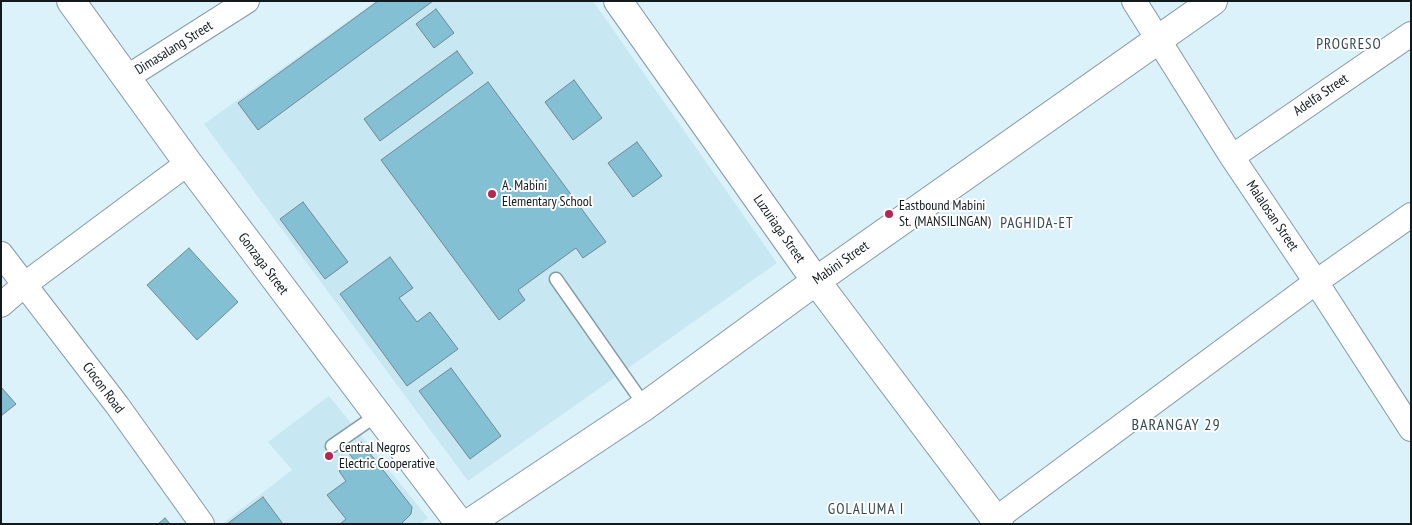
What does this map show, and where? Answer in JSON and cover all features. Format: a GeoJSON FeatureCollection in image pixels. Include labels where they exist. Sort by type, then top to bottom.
{"type":"FeatureCollection","features":[{"type":"Feature","properties":{"kind":"street","name":"Gonzaga Street"},"geometry":{"type":"LineString","coordinates":[[71,1],[188,163],[460,524]]}},
{"type":"Feature","properties":{"kind":"street","name":"Dimasalang Street"},"geometry":{"type":"LineString","coordinates":[[126,78],[247,1]]}},
{"type":"Feature","properties":{"kind":"street","name":"Luzuriaga Street"},"geometry":{"type":"LineString","coordinates":[[618,1],[816,281],[998,521]]}},
{"type":"Feature","properties":{"kind":"street","name":"Malalosan Street"},"geometry":{"type":"LineString","coordinates":[[1134,1],[1232,157],[1316,282],[1403,400],[1411,429]]}},
{"type":"Feature","properties":{"kind":"street","name":"Mabini Street"},"geometry":{"type":"LineString","coordinates":[[468,524],[645,406],[816,281],[1213,1]]}},
{"type":"Feature","properties":{"kind":"street","name":"Adelfa Street"},"geometry":{"type":"LineString","coordinates":[[1232,157],[1411,34]]}},
{"type":"Feature","properties":{"kind":"street"},"geometry":{"type":"LineString","coordinates":[[1,305],[188,163]]}},
{"type":"Feature","properties":{"kind":"street"},"geometry":{"type":"LineString","coordinates":[[998,521],[1316,282],[1411,215]]}},
{"type":"Feature","properties":{"kind":"street","name":"Ciocon Road"},"geometry":{"type":"LineString","coordinates":[[1,254],[117,405],[202,524]]}},
{"type":"Feature","properties":{"kind":"lane"},"geometry":{"type":"LineString","coordinates":[[556,279],[645,406]]}},
{"type":"Feature","properties":{"kind":"lane"},"geometry":{"type":"LineString","coordinates":[[332,446],[377,415]]}},
{"type":"Feature","properties":{"kind":"shaded area","name":"A. Mabini Elementary School"},"geometry":{"type":"Polygon","coordinates":[[[376,1],[593,1],[777,263],[468,481],[204,124],[376,1]]]}},
{"type":"Feature","properties":{"kind":"shaded area","name":"Central Negros Electric Cooperative"},"geometry":{"type":"Polygon","coordinates":[[[329,396],[428,518],[420,524],[222,524],[292,470],[268,442],[329,396]]]}},
{"type":"Feature","properties":{"kind":"building"},"geometry":{"type":"Polygon","coordinates":[[[378,1],[433,1],[258,130],[238,103],[378,1]]]}},
{"type":"Feature","properties":{"kind":"building"},"geometry":{"type":"Polygon","coordinates":[[[436,9],[454,33],[434,48],[416,24],[436,9]]]}},
{"type":"Feature","properties":{"kind":"building"},"geometry":{"type":"Polygon","coordinates":[[[457,51],[473,73],[380,141],[364,119],[457,51]]]}},
{"type":"Feature","properties":{"kind":"building"},"geometry":{"type":"Polygon","coordinates":[[[574,80],[602,118],[573,140],[545,102],[574,80]]]}},
{"type":"Feature","properties":{"kind":"building"},"geometry":{"type":"Polygon","coordinates":[[[488,82],[606,242],[583,258],[576,248],[518,290],[525,300],[499,320],[381,160],[488,82]]]}},
{"type":"Feature","properties":{"kind":"building"},"geometry":{"type":"Polygon","coordinates":[[[637,142],[662,176],[633,197],[608,163],[637,142]]]}},
{"type":"Feature","properties":{"kind":"building"},"geometry":{"type":"Polygon","coordinates":[[[303,202],[348,262],[325,279],[280,219],[303,202]]]}},
{"type":"Feature","properties":{"kind":"building"},"geometry":{"type":"Polygon","coordinates":[[[189,248],[238,302],[197,340],[147,285],[189,248]]]}},
{"type":"Feature","properties":{"kind":"building"},"geometry":{"type":"Polygon","coordinates":[[[390,257],[413,288],[399,298],[417,322],[430,312],[458,349],[407,386],[340,294],[390,257]]]}},
{"type":"Feature","properties":{"kind":"building"},"geometry":{"type":"Polygon","coordinates":[[[451,368],[501,436],[470,459],[419,391],[451,368]]]}},
{"type":"Feature","properties":{"kind":"building"},"geometry":{"type":"Polygon","coordinates":[[[1,387],[16,404],[1,416],[1,387]]]}},
{"type":"Feature","properties":{"kind":"building"},"geometry":{"type":"Polygon","coordinates":[[[361,442],[412,507],[411,514],[401,524],[340,524],[346,519],[327,495],[346,481],[339,471],[354,460],[348,452],[361,442]]]}},
{"type":"Feature","properties":{"kind":"building"},"geometry":{"type":"Polygon","coordinates":[[[263,497],[283,524],[227,524],[263,497]]]}},
{"type":"Feature","properties":{"kind":"building"},"geometry":{"type":"Polygon","coordinates":[[[165,518],[170,524],[158,524],[165,518]]]}},
{"type":"Feature","properties":{"kind":"place","name":"A. Mabini Elementary School"},"geometry":{"type":"Point","coordinates":[492,194]}},
{"type":"Feature","properties":{"kind":"place","name":"Eastbound Mabini St. (MANSILINGAN)"},"geometry":{"type":"Point","coordinates":[889,214]}},
{"type":"Feature","properties":{"kind":"place","name":"Central Negros Electric Cooperative"},"geometry":{"type":"Point","coordinates":[329,456]}},
{"type":"Feature","properties":{"kind":"district","name":"PROGRESO"},"geometry":{"type":"Point","coordinates":[1349,45]}},
{"type":"Feature","properties":{"kind":"district","name":"PAGHIDA-ET"},"geometry":{"type":"Point","coordinates":[1037,224]}},
{"type":"Feature","properties":{"kind":"district","name":"BARANGAY 29"},"geometry":{"type":"Point","coordinates":[1176,425]}},
{"type":"Feature","properties":{"kind":"district","name":"GOLALUMA I"},"geometry":{"type":"Point","coordinates":[866,510]}}]}
